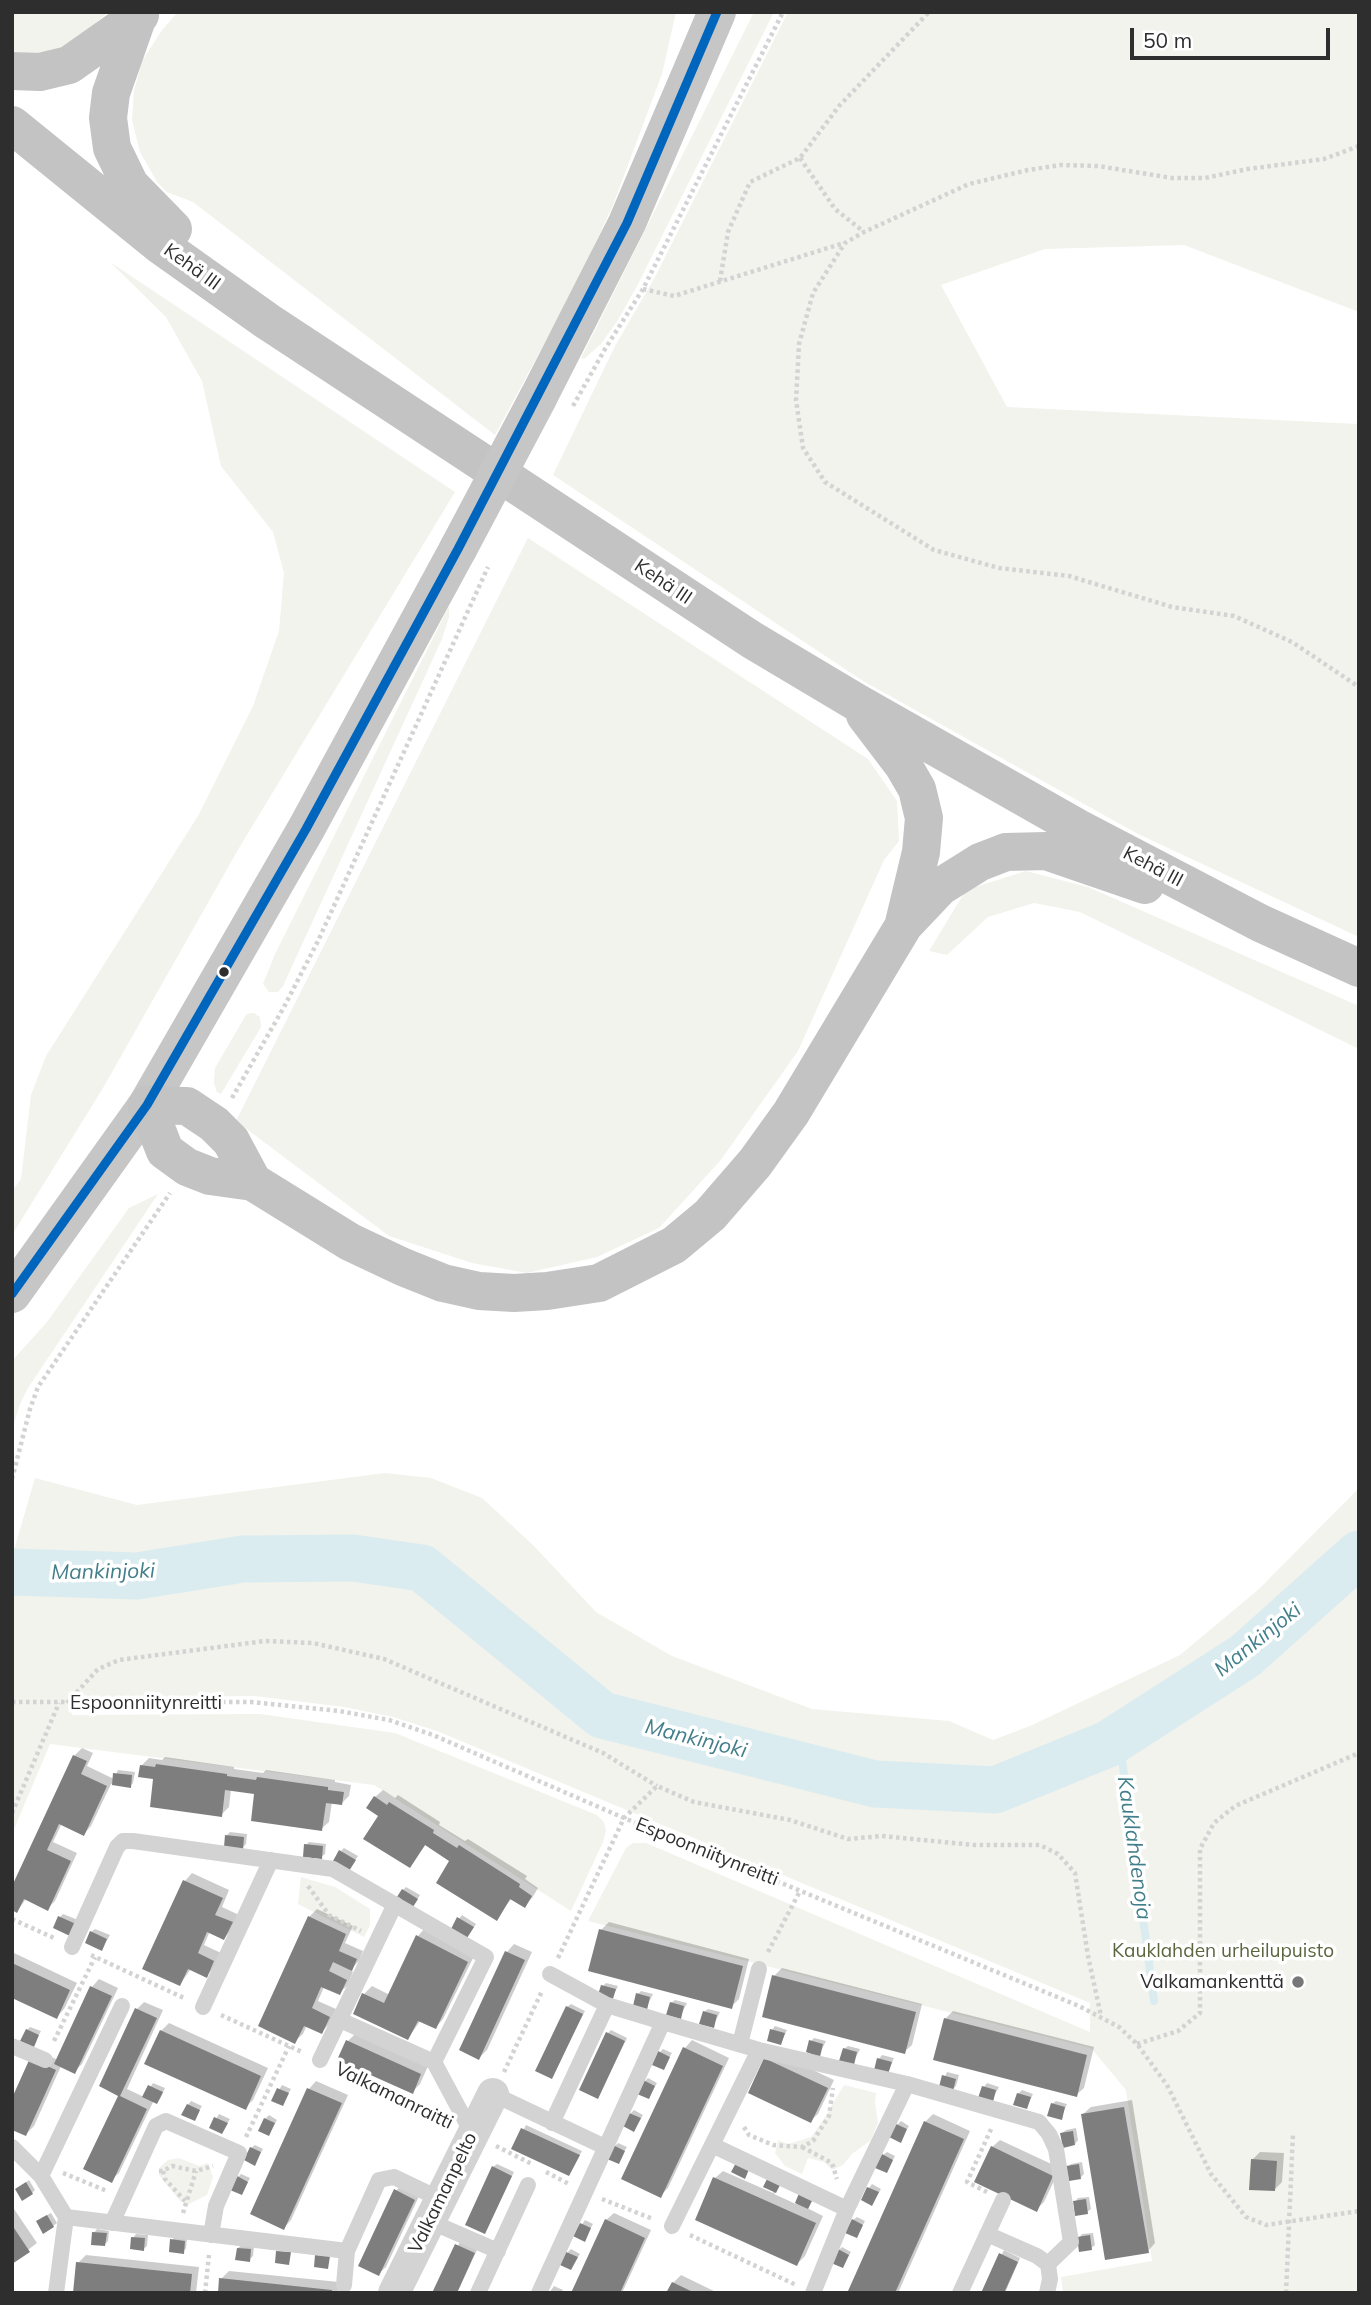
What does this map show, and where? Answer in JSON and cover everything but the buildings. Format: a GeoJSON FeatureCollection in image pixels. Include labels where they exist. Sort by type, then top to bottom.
{"type":"FeatureCollection","features":[{"type":"Feature","properties":{"kind":"highway"},"geometry":{"type":"LineString","coordinates":[[12,71],[40,72],[69,65],[140,16]]}},
{"type":"Feature","properties":{"kind":"highway"},"geometry":{"type":"LineString","coordinates":[[140,16],[111,93],[108,118],[112,148],[131,185],[267,321]]}},
{"type":"Feature","properties":{"kind":"highway","name":"Kehä III"},"geometry":{"type":"LineString","coordinates":[[12,125],[160,244],[267,321],[751,640],[1078,828],[1260,923],[1359,968]]}},
{"type":"Feature","properties":{"kind":"highway"},"geometry":{"type":"LineString","coordinates":[[856,702],[918,789],[924,818],[922,852],[904,925]]}},
{"type":"Feature","properties":{"kind":"highway"},"geometry":{"type":"LineString","coordinates":[[254,1182],[231,1141],[214,1124],[187,1106],[147,1105],[165,1152],[187,1167],[210,1177],[254,1182],[350,1242],[443,1283],[479,1291],[514,1293],[599,1283],[674,1245],[710,1214],[755,1163],[791,1113],[904,925],[940,887],[980,862],[1006,852],[1045,851],[1260,923]]}},
{"type":"Feature","properties":{"kind":"main road"},"geometry":{"type":"LineString","coordinates":[[12,1294],[147,1105],[306,829],[473,558],[554,405],[627,223],[717,12]]}},
{"type":"Feature","properties":{"kind":"street","name":"Valkamanpelto"},"geometry":{"type":"LineString","coordinates":[[394,2293],[493,2094]]}},
{"type":"Feature","properties":{"kind":"lane"},"geometry":{"type":"LineString","coordinates":[[72,1947],[117,1847],[123,1841],[333,1869],[486,1957],[434,2062]]}},
{"type":"Feature","properties":{"kind":"lane"},"geometry":{"type":"LineString","coordinates":[[203,2007],[271,1860]]}},
{"type":"Feature","properties":{"kind":"lane"},"geometry":{"type":"LineString","coordinates":[[320,2060],[395,1904]]}},
{"type":"Feature","properties":{"kind":"lane"},"geometry":{"type":"LineString","coordinates":[[740,2044],[759,1969]]}},
{"type":"Feature","properties":{"kind":"lane"},"geometry":{"type":"LineString","coordinates":[[550,1974],[607,2005],[663,2022],[759,2049],[907,2084],[1039,2122],[1056,2149],[1071,2242],[1048,2264]]}},
{"type":"Feature","properties":{"kind":"lane"},"geometry":{"type":"LineString","coordinates":[[552,2123],[607,2005]]}},
{"type":"Feature","properties":{"kind":"lane"},"geometry":{"type":"LineString","coordinates":[[44,2171],[122,2006]]}},
{"type":"Feature","properties":{"kind":"lane"},"geometry":{"type":"LineString","coordinates":[[340,2020],[434,2062],[472,2133]]}},
{"type":"Feature","properties":{"kind":"lane"},"geometry":{"type":"LineString","coordinates":[[539,2293],[663,2022]]}},
{"type":"Feature","properties":{"kind":"lane"},"geometry":{"type":"LineString","coordinates":[[12,2046],[45,2060]]}},
{"type":"Feature","properties":{"kind":"lane"},"geometry":{"type":"LineString","coordinates":[[672,2226],[759,2049]]}},
{"type":"Feature","properties":{"kind":"lane"},"geometry":{"type":"LineString","coordinates":[[807,2290],[907,2084]]}},
{"type":"Feature","properties":{"kind":"lane"},"geometry":{"type":"LineString","coordinates":[[493,2094],[605,2147]]}},
{"type":"Feature","properties":{"kind":"lane"},"geometry":{"type":"LineString","coordinates":[[112,2223],[156,2126],[166,2121],[237,2158],[216,2206],[211,2235]]}},
{"type":"Feature","properties":{"kind":"lane"},"geometry":{"type":"LineString","coordinates":[[712,2146],[847,2209]]}},
{"type":"Feature","properties":{"kind":"lane"},"geometry":{"type":"LineString","coordinates":[[12,2147],[44,2171],[66,2217],[56,2293]]}},
{"type":"Feature","properties":{"kind":"lane"},"geometry":{"type":"LineString","coordinates":[[344,2285],[347,2251],[379,2180],[394,2177],[435,2210],[498,2251]]}},
{"type":"Feature","properties":{"kind":"lane"},"geometry":{"type":"LineString","coordinates":[[478,2293],[528,2185]]}},
{"type":"Feature","properties":{"kind":"lane"},"geometry":{"type":"LineString","coordinates":[[960,2293],[1003,2200]]}},
{"type":"Feature","properties":{"kind":"lane"},"geometry":{"type":"LineString","coordinates":[[66,2217],[347,2251]]}},
{"type":"Feature","properties":{"kind":"lane"},"geometry":{"type":"LineString","coordinates":[[988,2234],[1037,2256],[1048,2264],[1050,2279],[1047,2293]]}},
{"type":"Feature","properties":{"kind":"path"},"geometry":{"type":"LineString","coordinates":[[554,405],[605,349],[643,289],[783,12]]}},
{"type":"Feature","properties":{"kind":"path"},"geometry":{"type":"LineString","coordinates":[[720,281],[727,232],[750,182],[800,158],[839,106],[929,12]]}},
{"type":"Feature","properties":{"kind":"path"},"geometry":{"type":"LineString","coordinates":[[643,289],[674,296],[845,243],[969,184],[1028,170],[1060,165],[1098,166],[1172,178],[1205,178],[1248,169],[1324,159],[1359,146]]}},
{"type":"Feature","properties":{"kind":"path"},"geometry":{"type":"LineString","coordinates":[[800,158],[835,209],[864,232]]}},
{"type":"Feature","properties":{"kind":"path"},"geometry":{"type":"LineString","coordinates":[[845,243],[813,293],[799,344],[796,400],[803,448],[825,482],[934,550],[999,568],[1069,576],[1172,607],[1234,616],[1292,642],[1359,687]]}},
{"type":"Feature","properties":{"kind":"path"},"geometry":{"type":"LineString","coordinates":[[230,1100],[258,1056],[318,941],[473,558]]}},
{"type":"Feature","properties":{"kind":"path"},"geometry":{"type":"LineString","coordinates":[[12,1479],[38,1387],[173,1187]]}},
{"type":"Feature","properties":{"kind":"path"},"geometry":{"type":"LineString","coordinates":[[66,1704],[98,1670],[119,1660],[265,1641],[313,1643],[384,1659],[603,1753],[657,1786],[694,1802],[790,1819],[848,1839],[882,1836],[974,1845],[1040,1845],[1058,1854],[1075,1873],[1101,2016]]}},
{"type":"Feature","properties":{"kind":"path","name":"Espoonniitynreitti"},"geometry":{"type":"LineString","coordinates":[[12,1702],[251,1702],[339,1711],[389,1720],[433,1735],[624,1818],[1101,2016],[1119,2027],[1137,2044],[1167,2085],[1211,2174],[1246,2217],[1266,2225],[1359,2211]]}},
{"type":"Feature","properties":{"kind":"path"},"geometry":{"type":"LineString","coordinates":[[12,1813],[59,1703]]}},
{"type":"Feature","properties":{"kind":"path"},"geometry":{"type":"LineString","coordinates":[[1137,2044],[1178,2031],[1200,2013],[1200,1849],[1214,1823],[1235,1806],[1359,1753]]}},
{"type":"Feature","properties":{"kind":"path"},"geometry":{"type":"LineString","coordinates":[[624,1818],[657,1786]]}},
{"type":"Feature","properties":{"kind":"path"},"geometry":{"type":"LineString","coordinates":[[306,1865],[306,1884],[329,1915],[378,1940]]}},
{"type":"Feature","properties":{"kind":"path"},"geometry":{"type":"LineString","coordinates":[[759,1969],[800,1891]]}},
{"type":"Feature","properties":{"kind":"path","name":"Valkamanraitti"},"geometry":{"type":"LineString","coordinates":[[12,1919],[320,2060],[472,2133],[584,2192],[672,2226],[807,2290]]}},
{"type":"Feature","properties":{"kind":"path"},"geometry":{"type":"LineString","coordinates":[[45,2060],[95,1957]]}},
{"type":"Feature","properties":{"kind":"path"},"geometry":{"type":"LineString","coordinates":[[137,2168],[163,2171],[172,2166],[196,2171],[237,2158],[289,2046]]}},
{"type":"Feature","properties":{"kind":"path"},"geometry":{"type":"LineString","coordinates":[[802,2147],[813,2141],[829,2116],[833,2067]]}},
{"type":"Feature","properties":{"kind":"path"},"geometry":{"type":"LineString","coordinates":[[732,2105],[749,2135],[773,2145],[802,2147],[832,2163],[847,2209]]}},
{"type":"Feature","properties":{"kind":"path"},"geometry":{"type":"LineString","coordinates":[[999,2110],[967,2182],[1003,2200]]}},
{"type":"Feature","properties":{"kind":"path"},"geometry":{"type":"LineString","coordinates":[[1286,2293],[1287,2222],[1293,2133]]}},
{"type":"Feature","properties":{"kind":"path"},"geometry":{"type":"LineString","coordinates":[[44,2171],[123,2198]]}},
{"type":"Feature","properties":{"kind":"path"},"geometry":{"type":"LineString","coordinates":[[163,2171],[165,2179],[185,2201]]}},
{"type":"Feature","properties":{"kind":"path"},"geometry":{"type":"LineString","coordinates":[[180,2231],[185,2201],[193,2186],[196,2171]]}},
{"type":"Feature","properties":{"kind":"path"},"geometry":{"type":"LineString","coordinates":[[205,2293],[211,2235]]}},
{"type":"Feature","properties":{"kind":"green space"},"geometry":{"type":"Polygon","coordinates":[[[12,12],[108,12],[73,43],[53,51],[31,54],[12,51],[12,12]]]}},
{"type":"Feature","properties":{"kind":"green space"},"geometry":{"type":"Polygon","coordinates":[[[178,12],[676,12],[662,74],[613,205],[578,281],[495,435],[193,202],[167,192],[157,182],[140,152],[132,120],[134,91],[142,61],[162,30],[178,12]]]}},
{"type":"Feature","properties":{"kind":"green space"},"geometry":{"type":"Polygon","coordinates":[[[754,12],[774,12],[637,286],[601,344],[584,359],[581,358],[754,12]]]}},
{"type":"Feature","properties":{"kind":"green space"},"geometry":{"type":"Polygon","coordinates":[[[788,12],[1359,12],[1359,312],[1184,245],[1045,249],[941,285],[1007,407],[1359,424],[1359,937],[1138,834],[863,681],[553,475],[615,346],[655,277],[788,12]]]}},
{"type":"Feature","properties":{"kind":"green space"},"geometry":{"type":"Polygon","coordinates":[[[110,262],[455,492],[239,848],[103,1088],[12,1235],[12,1191],[21,1179],[31,1095],[46,1056],[198,816],[253,706],[279,631],[284,573],[273,532],[221,466],[202,381],[166,317],[110,262]]]}},
{"type":"Feature","properties":{"kind":"green space"},"geometry":{"type":"Polygon","coordinates":[[[528,538],[868,759],[897,801],[899,841],[884,860],[798,1051],[720,1161],[659,1228],[597,1257],[527,1273],[472,1263],[389,1236],[236,1121],[528,538]]]}},
{"type":"Feature","properties":{"kind":"green space"},"geometry":{"type":"Polygon","coordinates":[[[449,606],[449,617],[442,639],[283,986],[278,992],[269,992],[263,984],[275,954],[449,606]]]}},
{"type":"Feature","properties":{"kind":"green space"},"geometry":{"type":"Polygon","coordinates":[[[1026,871],[1088,887],[1359,1006],[1359,1049],[1080,912],[1034,903],[988,917],[947,955],[929,951],[966,890],[1026,871]]]}},
{"type":"Feature","properties":{"kind":"green space"},"geometry":{"type":"Polygon","coordinates":[[[250,1013],[260,1017],[261,1027],[221,1094],[217,1092],[214,1083],[215,1068],[246,1015],[250,1013]]]}},
{"type":"Feature","properties":{"kind":"green space"},"geometry":{"type":"Polygon","coordinates":[[[158,1194],[28,1388],[12,1429],[12,1361],[47,1322],[129,1208],[158,1194]]]}},
{"type":"Feature","properties":{"kind":"green space","name":"Kauklahden urheilupuisto"},"geometry":{"type":"Polygon","coordinates":[[[385,1473],[431,1478],[482,1498],[533,1545],[596,1612],[672,1656],[812,1709],[949,1721],[993,1740],[1030,1726],[1180,1655],[1259,1589],[1359,1488],[1359,2293],[1063,2293],[1061,2277],[1152,2261],[1126,2090],[1091,2048],[588,1921],[626,1848],[633,1843],[646,1843],[1090,2032],[1090,2003],[437,1731],[393,1717],[344,1707],[254,1696],[68,1698],[72,1715],[260,1714],[395,1733],[597,1815],[604,1822],[606,1831],[571,1911],[374,1785],[50,1744],[12,1834],[12,1557],[35,1478],[137,1505],[385,1473]]]}},
{"type":"Feature","properties":{"kind":"green space"},"geometry":{"type":"Polygon","coordinates":[[[301,1877],[335,1887],[370,1909],[370,1925],[364,1937],[298,1904],[301,1877]]]}},
{"type":"Feature","properties":{"kind":"green space"},"geometry":{"type":"Polygon","coordinates":[[[844,2085],[876,2093],[878,2123],[871,2140],[852,2154],[843,2165],[832,2170],[824,2162],[808,2158],[802,2174],[785,2166],[775,2153],[778,2140],[788,2144],[811,2137],[844,2085]]]}},
{"type":"Feature","properties":{"kind":"green space"},"geometry":{"type":"Polygon","coordinates":[[[179,2158],[199,2166],[208,2163],[213,2177],[207,2195],[189,2204],[180,2201],[159,2175],[159,2168],[168,2160],[179,2158]]]}},
{"type":"Feature","properties":{"kind":"waterway","name":"Mankinjoki"},"geometry":{"type":"LineString","coordinates":[[12,1572],[137,1576],[243,1559],[353,1558],[422,1568],[602,1715],[875,1784],[995,1790],[1108,1744],[1245,1656],[1359,1554]]}},
{"type":"Feature","properties":{"kind":"waterway","name":"Kauklahdenoja"},"geometry":{"type":"LineString","coordinates":[[1119,1737],[1154,2001]]}},
{"type":"Feature","properties":{"kind":"transit line"},"geometry":{"type":"LineString","coordinates":[[12,1294],[147,1105],[306,829],[458,549],[627,223],[717,12]]}},
{"type":"Feature","properties":{"kind":"place","name":"Valkamankenttä"},"geometry":{"type":"Point","coordinates":[1298,1982]}}]}
